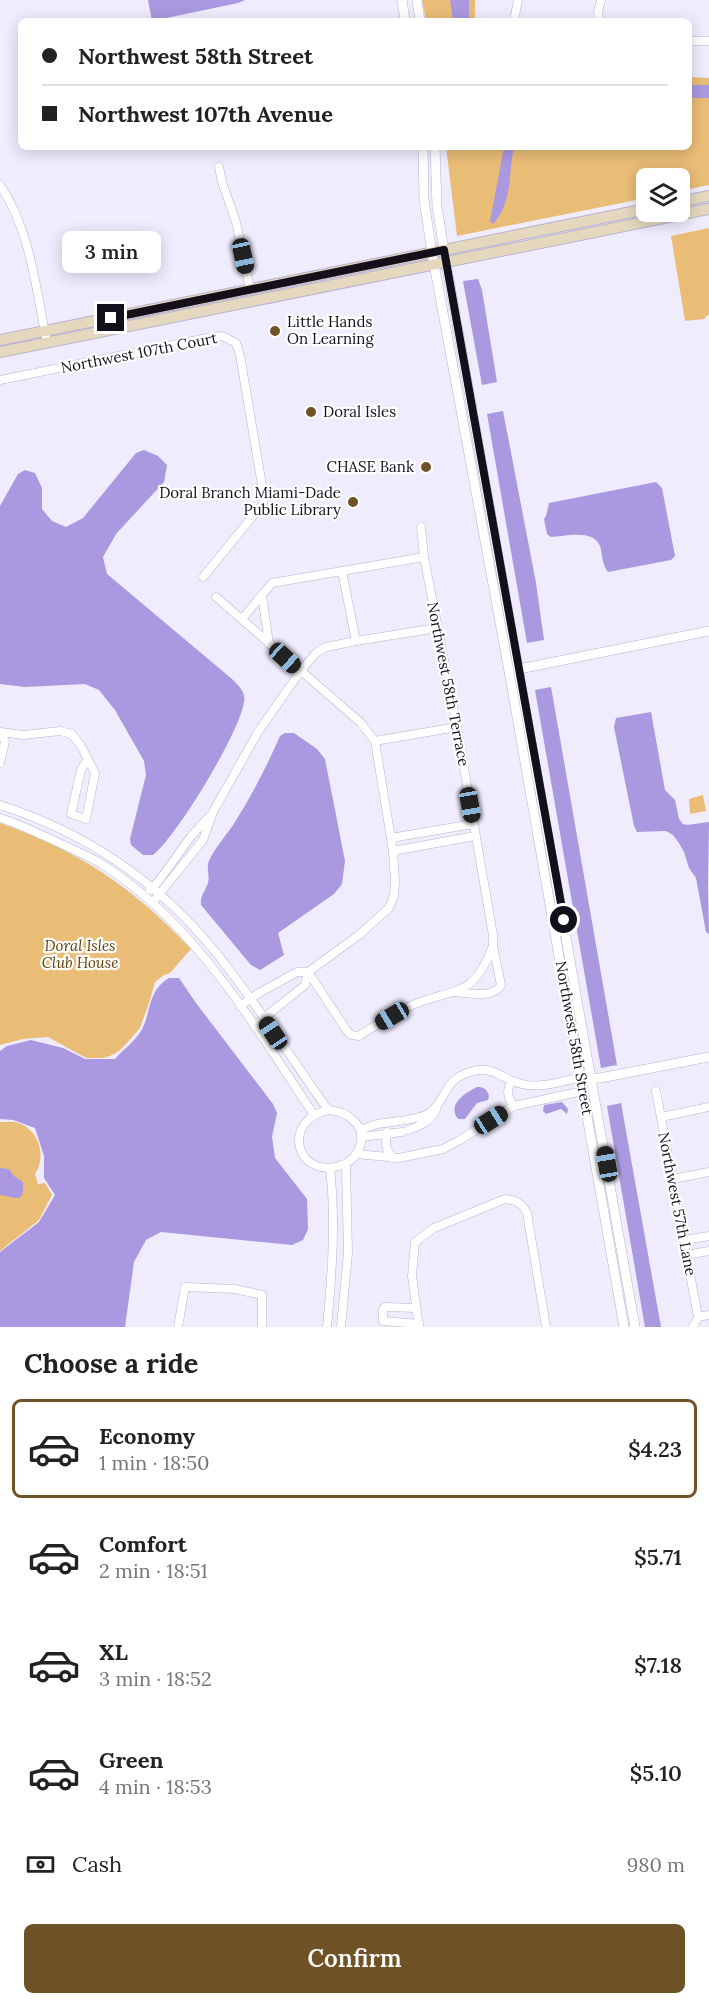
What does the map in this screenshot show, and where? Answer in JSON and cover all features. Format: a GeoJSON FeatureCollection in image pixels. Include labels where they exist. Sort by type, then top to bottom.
{"type":"FeatureCollection","features":[{"type":"Feature","properties":{"kind":"main road"},"geometry":{"type":"LineString","coordinates":[[690,200],[709,196]]}},
{"type":"Feature","properties":{"kind":"main road"},"geometry":{"type":"LineString","coordinates":[[0,352],[709,209]]}},
{"type":"Feature","properties":{"kind":"main road"},"geometry":{"type":"LineString","coordinates":[[0,340],[636,211]]}},
{"type":"Feature","properties":{"kind":"street"},"geometry":{"type":"LineString","coordinates":[[402,0],[405,18]]}},
{"type":"Feature","properties":{"kind":"street"},"geometry":{"type":"LineString","coordinates":[[417,0],[420,18]]}},
{"type":"Feature","properties":{"kind":"street"},"geometry":{"type":"LineString","coordinates":[[515,18],[518,0]]}},
{"type":"Feature","properties":{"kind":"street"},"geometry":{"type":"LineString","coordinates":[[599,18],[601,0]]}},
{"type":"Feature","properties":{"kind":"street"},"geometry":{"type":"LineString","coordinates":[[692,41],[709,42]]}},
{"type":"Feature","properties":{"kind":"street","name":"Northwest 58th Street"},"geometry":{"type":"LineString","coordinates":[[423,150],[425,208],[434,265],[509,671],[624,1327]]}},
{"type":"Feature","properties":{"kind":"street","name":"Northwest 58th Street"},"geometry":{"type":"LineString","coordinates":[[435,150],[436,197],[446,262],[635,1327]]}},
{"type":"Feature","properties":{"kind":"street"},"geometry":{"type":"LineString","coordinates":[[219,167],[236,222],[250,289]]}},
{"type":"Feature","properties":{"kind":"street"},"geometry":{"type":"LineString","coordinates":[[0,185],[14,208],[26,242],[46,343]]}},
{"type":"Feature","properties":{"kind":"street","name":"Northwest 107th Court"},"geometry":{"type":"LineString","coordinates":[[0,380],[212,336],[222,336],[236,343],[264,496],[263,504],[203,577]]}},
{"type":"Feature","properties":{"kind":"street","name":"Northwest 58th Terrace"},"geometry":{"type":"LineString","coordinates":[[421,527],[424,557],[457,727],[501,985],[498,991],[491,993],[454,992]]}},
{"type":"Feature","properties":{"kind":"street"},"geometry":{"type":"LineString","coordinates":[[242,619],[272,583],[424,557]]}},
{"type":"Feature","properties":{"kind":"street"},"geometry":{"type":"LineString","coordinates":[[342,571],[356,640]]}},
{"type":"Feature","properties":{"kind":"street"},"geometry":{"type":"LineString","coordinates":[[262,595],[269,644]]}},
{"type":"Feature","properties":{"kind":"street"},"geometry":{"type":"LineString","coordinates":[[216,597],[360,722],[375,741],[393,851],[395,882],[394,896],[389,908],[360,935],[308,972],[297,972],[240,1006]]}},
{"type":"Feature","properties":{"kind":"street"},"geometry":{"type":"LineString","coordinates":[[152,903],[203,840],[213,812],[258,732],[316,653],[326,647],[356,640],[437,628]]}},
{"type":"Feature","properties":{"kind":"street"},"geometry":{"type":"LineString","coordinates":[[509,671],[709,630]]}},
{"type":"Feature","properties":{"kind":"street"},"geometry":{"type":"LineString","coordinates":[[375,741],[457,727]]}},
{"type":"Feature","properties":{"kind":"street"},"geometry":{"type":"LineString","coordinates":[[0,733],[23,735],[68,732],[78,740],[95,770],[86,819],[71,814],[81,771],[88,759]]}},
{"type":"Feature","properties":{"kind":"street"},"geometry":{"type":"LineString","coordinates":[[0,733],[5,741],[0,764]]}},
{"type":"Feature","properties":{"kind":"street"},"geometry":{"type":"LineString","coordinates":[[0,805],[46,822],[85,841],[111,856],[159,894],[212,948],[328,1110]]}},
{"type":"Feature","properties":{"kind":"street"},"geometry":{"type":"LineString","coordinates":[[143,895],[152,888],[192,835],[213,812]]}},
{"type":"Feature","properties":{"kind":"street"},"geometry":{"type":"LineString","coordinates":[[0,818],[20,825],[89,858],[109,870],[152,903],[200,953],[240,1006],[314,1115]]}},
{"type":"Feature","properties":{"kind":"street"},"geometry":{"type":"LineString","coordinates":[[391,838],[473,824]]}},
{"type":"Feature","properties":{"kind":"street"},"geometry":{"type":"LineString","coordinates":[[393,851],[475,836]]}},
{"type":"Feature","properties":{"kind":"street"},"geometry":{"type":"LineString","coordinates":[[308,972],[347,1030],[351,1035],[359,1036],[409,1006],[467,986],[478,976],[493,946]]}},
{"type":"Feature","properties":{"kind":"street"},"geometry":{"type":"LineString","coordinates":[[254,1026],[305,985],[308,972]]}},
{"type":"Feature","properties":{"kind":"street"},"geometry":{"type":"LineString","coordinates":[[361,1133],[387,1123],[420,1117],[432,1111],[448,1086],[458,1077],[471,1071],[485,1070],[501,1074],[512,1081],[535,1086],[581,1077],[592,1080],[709,1057]]}},
{"type":"Feature","properties":{"kind":"street"},"geometry":{"type":"LineString","coordinates":[[356,1154],[393,1158],[443,1149],[514,1107],[583,1091],[592,1080]]}},
{"type":"Feature","properties":{"kind":"street"},"geometry":{"type":"LineString","coordinates":[[512,1081],[507,1095],[514,1107]]}},
{"type":"Feature","properties":{"kind":"street","name":"Northwest 57th Lane"},"geometry":{"type":"LineString","coordinates":[[656,1091],[698,1317]]}},
{"type":"Feature","properties":{"kind":"street"},"geometry":{"type":"LineString","coordinates":[[361,1133],[387,1134],[422,1126],[434,1114],[440,1100]]}},
{"type":"Feature","properties":{"kind":"street"},"geometry":{"type":"LineString","coordinates":[[661,1117],[709,1107]]}},
{"type":"Feature","properties":{"kind":"street"},"geometry":{"type":"LineString","coordinates":[[328,1110],[350,1116],[361,1133],[356,1154],[346,1164],[330,1168],[312,1163],[300,1150],[299,1136],[302,1126],[314,1115],[328,1110]]}},
{"type":"Feature","properties":{"kind":"street"},"geometry":{"type":"LineString","coordinates":[[387,1123],[385,1149],[393,1158]]}},
{"type":"Feature","properties":{"kind":"street"},"geometry":{"type":"LineString","coordinates":[[341,1327],[348,1253],[346,1164]]}},
{"type":"Feature","properties":{"kind":"street"},"geometry":{"type":"LineString","coordinates":[[327,1327],[333,1255],[330,1168]]}},
{"type":"Feature","properties":{"kind":"street"},"geometry":{"type":"LineString","coordinates":[[672,1179],[709,1172]]}},
{"type":"Feature","properties":{"kind":"street"},"geometry":{"type":"LineString","coordinates":[[416,1308],[385,1307],[382,1320],[419,1326],[412,1276],[415,1242],[434,1228],[505,1199],[512,1199],[523,1204],[527,1213],[546,1327]]}},
{"type":"Feature","properties":{"kind":"street"},"geometry":{"type":"LineString","coordinates":[[684,1240],[709,1236]]}},
{"type":"Feature","properties":{"kind":"street"},"geometry":{"type":"LineString","coordinates":[[687,1255],[709,1251]]}},
{"type":"Feature","properties":{"kind":"street"},"geometry":{"type":"LineString","coordinates":[[178,1327],[184,1287],[235,1289],[262,1295],[262,1327]]}},
{"type":"Feature","properties":{"kind":"street"},"geometry":{"type":"LineString","coordinates":[[693,1327],[698,1317],[709,1315]]}},
{"type":"Feature","properties":{"kind":"green space"},"geometry":{"type":"Polygon","coordinates":[[[422,0],[475,0],[475,18],[425,18],[422,0]]]}},
{"type":"Feature","properties":{"kind":"green space"},"geometry":{"type":"Polygon","coordinates":[[[692,77],[709,78],[709,185],[690,189],[690,168],[636,168],[636,200],[457,236],[446,150],[692,150],[692,77]]]}},
{"type":"Feature","properties":{"kind":"green space"},"geometry":{"type":"Polygon","coordinates":[[[709,228],[709,314],[704,319],[685,321],[671,236],[709,228]]]}},
{"type":"Feature","properties":{"kind":"green space"},"geometry":{"type":"Polygon","coordinates":[[[703,795],[706,811],[690,814],[689,799],[703,795]]]}},
{"type":"Feature","properties":{"kind":"green space","name":"Doral Isles Club House"},"geometry":{"type":"Polygon","coordinates":[[[0,823],[55,846],[103,873],[148,907],[191,949],[170,973],[155,982],[140,1028],[119,1051],[110,1056],[86,1058],[48,1037],[23,1039],[0,1045],[0,823]]]}},
{"type":"Feature","properties":{"kind":"green space"},"geometry":{"type":"Polygon","coordinates":[[[0,1122],[19,1123],[32,1132],[40,1152],[39,1167],[35,1174],[38,1184],[45,1183],[52,1195],[39,1220],[0,1251],[0,1122]]]}},
{"type":"Feature","properties":{"kind":"shaded area"},"geometry":{"type":"Polygon","coordinates":[[[148,0],[245,0],[166,18],[151,18],[148,0]]]}},
{"type":"Feature","properties":{"kind":"shaded area"},"geometry":{"type":"Polygon","coordinates":[[[450,0],[469,0],[469,18],[453,18],[450,0]]]}},
{"type":"Feature","properties":{"kind":"shaded area"},"geometry":{"type":"Polygon","coordinates":[[[692,85],[709,85],[709,98],[692,98],[692,85]]]}},
{"type":"Feature","properties":{"kind":"shaded area"},"geometry":{"type":"Polygon","coordinates":[[[503,150],[513,150],[507,197],[493,224],[490,221],[503,150]]]}},
{"type":"Feature","properties":{"kind":"shaded area"},"geometry":{"type":"Polygon","coordinates":[[[478,279],[482,290],[497,382],[482,385],[463,281],[478,279]]]}},
{"type":"Feature","properties":{"kind":"shaded area"},"geometry":{"type":"Polygon","coordinates":[[[503,411],[536,583],[544,640],[527,643],[487,414],[503,411]]]}},
{"type":"Feature","properties":{"kind":"shaded area"},"geometry":{"type":"Polygon","coordinates":[[[144,450],[158,456],[167,465],[164,482],[116,534],[103,557],[107,574],[232,679],[244,695],[240,716],[220,759],[177,827],[153,855],[143,855],[131,845],[130,839],[146,775],[144,761],[115,710],[99,690],[85,684],[25,687],[0,684],[0,506],[18,474],[25,470],[35,473],[42,488],[42,509],[52,521],[66,527],[83,518],[136,453],[144,450]]]}},
{"type":"Feature","properties":{"kind":"shaded area"},"geometry":{"type":"Polygon","coordinates":[[[656,482],[662,488],[675,556],[671,560],[608,572],[598,542],[593,538],[580,535],[551,537],[547,534],[544,519],[549,503],[656,482]]]}},
{"type":"Feature","properties":{"kind":"shaded area"},"geometry":{"type":"Polygon","coordinates":[[[551,687],[617,1065],[601,1068],[535,690],[551,687]]]}},
{"type":"Feature","properties":{"kind":"shaded area"},"geometry":{"type":"Polygon","coordinates":[[[651,712],[665,790],[675,800],[679,819],[687,825],[709,822],[709,934],[706,932],[696,878],[689,868],[679,843],[673,835],[666,831],[637,832],[634,826],[614,727],[616,718],[651,712]]]}},
{"type":"Feature","properties":{"kind":"shaded area"},"geometry":{"type":"Polygon","coordinates":[[[285,733],[294,733],[317,749],[325,759],[345,861],[342,884],[334,894],[278,933],[284,955],[260,970],[251,965],[201,905],[201,902],[208,883],[208,864],[259,780],[280,736],[285,733]]]}},
{"type":"Feature","properties":{"kind":"shaded area"},"geometry":{"type":"Polygon","coordinates":[[[169,978],[179,978],[273,1104],[277,1113],[272,1137],[275,1158],[307,1199],[308,1229],[303,1240],[292,1245],[161,1232],[146,1240],[134,1262],[125,1327],[0,1327],[0,1252],[39,1222],[55,1195],[44,1178],[44,1156],[35,1128],[13,1120],[0,1119],[0,1051],[7,1046],[31,1040],[63,1048],[85,1059],[115,1059],[141,1031],[153,995],[169,978]]]}},
{"type":"Feature","properties":{"kind":"shaded area"},"geometry":{"type":"Polygon","coordinates":[[[477,1087],[486,1090],[488,1100],[477,1103],[465,1119],[458,1119],[455,1114],[456,1104],[463,1096],[477,1087]]]}},
{"type":"Feature","properties":{"kind":"shaded area"},"geometry":{"type":"Polygon","coordinates":[[[562,1102],[568,1109],[567,1114],[561,1109],[546,1114],[543,1111],[544,1105],[562,1102]]]}},
{"type":"Feature","properties":{"kind":"shaded area"},"geometry":{"type":"Polygon","coordinates":[[[621,1103],[661,1327],[645,1327],[607,1106],[621,1103]]]}},
{"type":"Feature","properties":{"kind":"shaded area"},"geometry":{"type":"Polygon","coordinates":[[[0,1168],[9,1169],[23,1182],[20,1197],[0,1195],[0,1168]]]}},
{"type":"Feature","properties":{"kind":"place","name":"Little Hands On Learning"},"geometry":{"type":"Point","coordinates":[275,331]}},
{"type":"Feature","properties":{"kind":"place","name":"Doral Isles"},"geometry":{"type":"Point","coordinates":[311,412]}},
{"type":"Feature","properties":{"kind":"place","name":"CHASE Bank"},"geometry":{"type":"Point","coordinates":[426,467]}},
{"type":"Feature","properties":{"kind":"place","name":"Doral Branch Miami-Dade Public Library"},"geometry":{"type":"Point","coordinates":[353,502]}},
{"type":"Feature","properties":{"kind":"route"},"geometry":{"type":"LineString","coordinates":[[111,318],[444,250],[564,920]]}}]}
